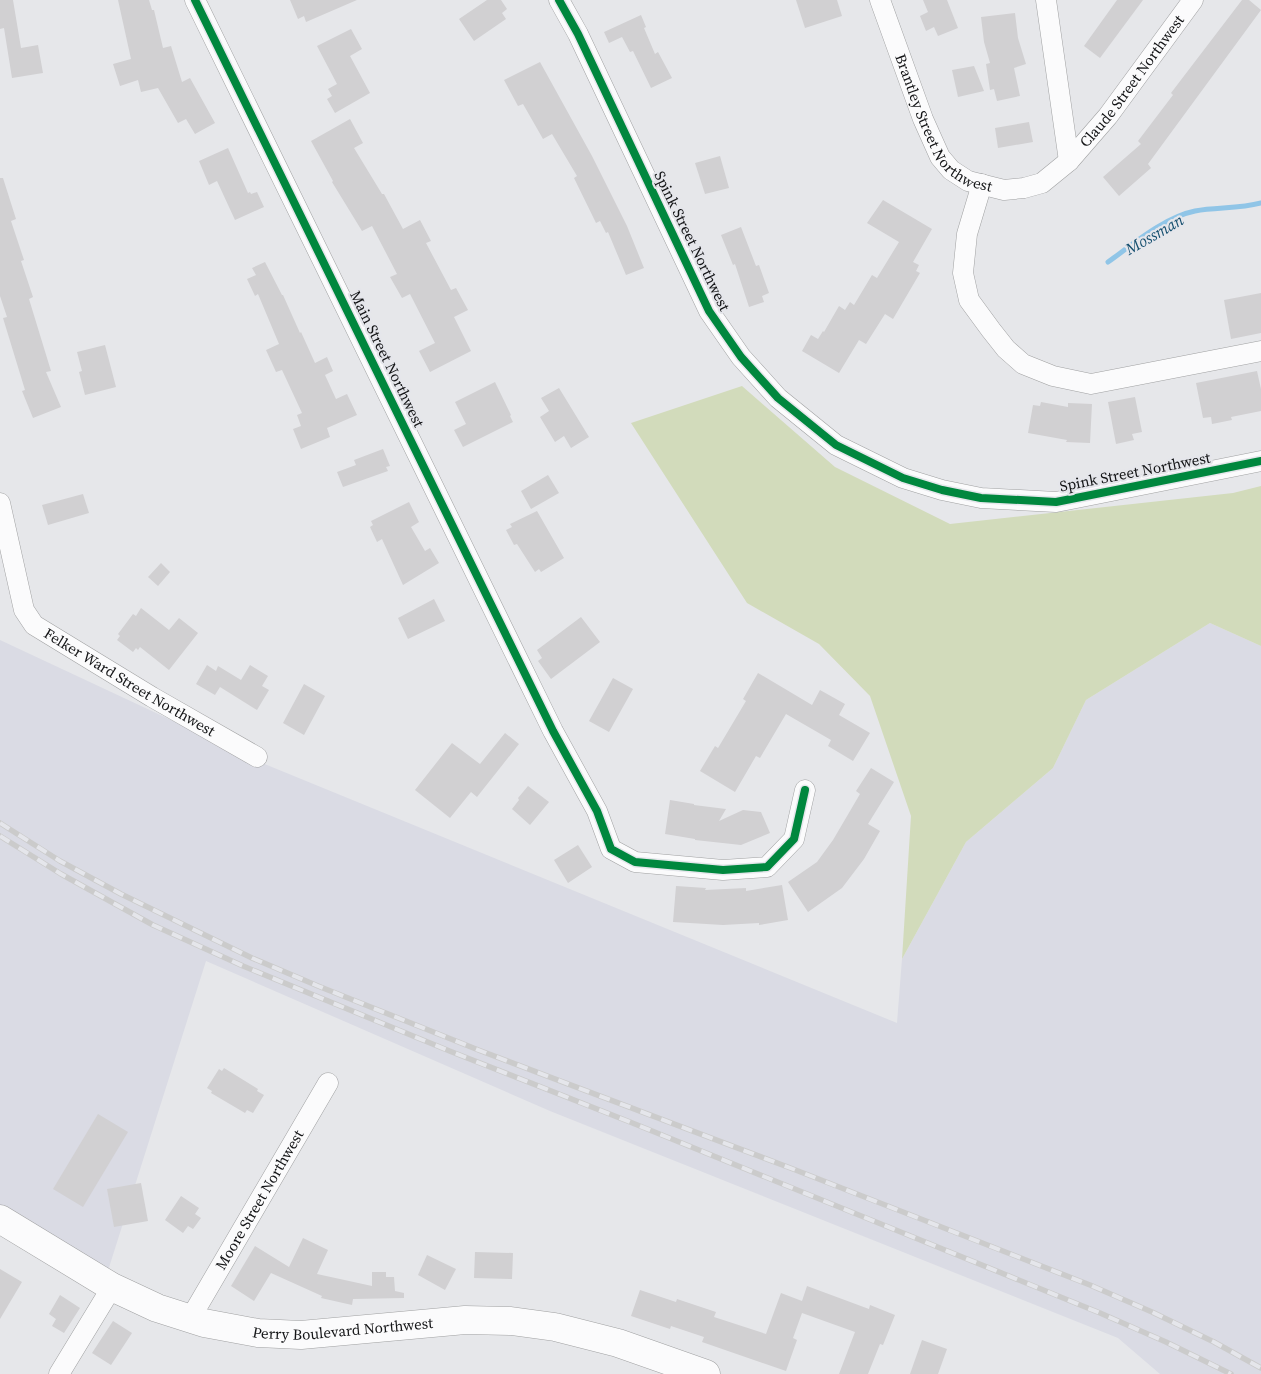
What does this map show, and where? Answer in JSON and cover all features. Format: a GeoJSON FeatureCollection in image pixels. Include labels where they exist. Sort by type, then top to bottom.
{"type":"FeatureCollection","features":[{"type":"Feature","properties":{"kind":"street","name":"Main Street Northwest"},"geometry":{"type":"LineString","coordinates":[[195,0],[553,731],[597,812],[611,850],[635,862],[723,870],[767,867],[794,840],[805,790]]}},
{"type":"Feature","properties":{"kind":"street","name":"Spink Street Northwest"},"geometry":{"type":"LineString","coordinates":[[559,0],[578,34],[709,311],[741,357],[778,398],[836,445],[903,478],[942,490],[981,498],[1056,502],[1261,461]]}},
{"type":"Feature","properties":{"kind":"street","name":"Brantley Street Northwest"},"geometry":{"type":"LineString","coordinates":[[880,0],[923,119],[940,157],[951,170],[968,181],[1004,190],[1024,188],[1042,183],[1070,161]]}},
{"type":"Feature","properties":{"kind":"street"},"geometry":{"type":"LineString","coordinates":[[1046,0],[1070,161]]}},
{"type":"Feature","properties":{"kind":"street","name":"Claude Street Northwest"},"geometry":{"type":"LineString","coordinates":[[1070,161],[1108,116],[1193,0]]}},
{"type":"Feature","properties":{"kind":"street"},"geometry":{"type":"LineString","coordinates":[[982,184],[967,234],[963,273],[969,300],[1006,349],[1023,364],[1053,376],[1091,384],[1261,352]]}},
{"type":"Feature","properties":{"kind":"street","name":"Felker Ward Street Northwest"},"geometry":{"type":"LineString","coordinates":[[0,503],[8,574],[24,610],[34,624],[152,697],[257,757]]}},
{"type":"Feature","properties":{"kind":"street","name":"Moore Street Northwest"},"geometry":{"type":"LineString","coordinates":[[190,1319],[328,1083]]}},
{"type":"Feature","properties":{"kind":"street","name":"Perry Boulevard Northwest"},"geometry":{"type":"LineString","coordinates":[[0,1219],[112,1287],[157,1308],[204,1323],[258,1333],[301,1335],[465,1320],[511,1321],[555,1327],[618,1343],[706,1374]]}},
{"type":"Feature","properties":{"kind":"street"},"geometry":{"type":"LineString","coordinates":[[60,1374],[112,1287]]}},
{"type":"Feature","properties":{"kind":"shaded area"},"geometry":{"type":"Polygon","coordinates":[[[1210,623],[1261,646],[1261,1374],[1160,1374],[1118,1338],[550,1111],[206,961],[106,1277],[0,1211],[0,640],[267,765],[897,1023],[902,959],[966,842],[1053,768],[1086,700],[1210,623]]]}},
{"type":"Feature","properties":{"kind":"green space"},"geometry":{"type":"Polygon","coordinates":[[[742,386],[835,467],[950,524],[1233,493],[1261,486],[1261,646],[1210,623],[1086,700],[1053,768],[966,842],[902,959],[911,816],[870,696],[819,644],[747,603],[631,423],[742,386]]]}},
{"type":"Feature","properties":{"kind":"building"},"geometry":{"type":"Polygon","coordinates":[[[0,0],[13,0],[21,48],[38,45],[43,73],[12,78],[4,28],[0,29],[0,0]]]}},
{"type":"Feature","properties":{"kind":"building"},"geometry":{"type":"Polygon","coordinates":[[[118,0],[149,0],[152,10],[154,10],[163,48],[171,46],[182,82],[190,78],[215,123],[195,134],[186,119],[178,123],[158,88],[141,92],[138,80],[120,86],[113,64],[131,59],[118,0]]]}},
{"type":"Feature","properties":{"kind":"building"},"geometry":{"type":"Polygon","coordinates":[[[290,0],[357,0],[306,22],[304,16],[298,19],[290,0]]]}},
{"type":"Feature","properties":{"kind":"building"},"geometry":{"type":"Polygon","coordinates":[[[487,0],[501,0],[507,9],[502,13],[506,19],[474,41],[459,19],[487,0]]]}},
{"type":"Feature","properties":{"kind":"building"},"geometry":{"type":"Polygon","coordinates":[[[796,0],[837,0],[842,16],[805,28],[796,0]]]}},
{"type":"Feature","properties":{"kind":"building"},"geometry":{"type":"Polygon","coordinates":[[[923,0],[947,0],[958,28],[938,36],[934,27],[926,31],[920,16],[928,12],[923,0]]]}},
{"type":"Feature","properties":{"kind":"building"},"geometry":{"type":"Polygon","coordinates":[[[1117,0],[1143,0],[1100,58],[1084,46],[1117,0]]]}},
{"type":"Feature","properties":{"kind":"building"},"geometry":{"type":"Polygon","coordinates":[[[1242,0],[1249,0],[1261,10],[1148,164],[1151,168],[1119,196],[1103,177],[1141,144],[1138,141],[1173,95],[1171,93],[1242,0]]]}},
{"type":"Feature","properties":{"kind":"building"},"geometry":{"type":"Polygon","coordinates":[[[1015,13],[1018,38],[1026,64],[1014,68],[1020,96],[997,101],[994,89],[990,90],[986,64],[990,63],[984,42],[981,17],[1015,13]]]}},
{"type":"Feature","properties":{"kind":"building"},"geometry":{"type":"Polygon","coordinates":[[[641,15],[646,27],[644,28],[655,54],[658,52],[672,78],[651,88],[633,51],[630,52],[622,37],[609,43],[604,32],[641,15]]]}},
{"type":"Feature","properties":{"kind":"building"},"geometry":{"type":"Polygon","coordinates":[[[351,29],[362,49],[350,56],[370,93],[335,113],[327,99],[332,96],[328,89],[337,84],[317,46],[351,29]]]}},
{"type":"Feature","properties":{"kind":"building"},"geometry":{"type":"Polygon","coordinates":[[[540,62],[592,156],[627,226],[644,268],[626,275],[608,232],[606,233],[600,221],[596,223],[574,178],[577,176],[552,134],[543,139],[523,104],[518,106],[504,80],[540,62]]]}},
{"type":"Feature","properties":{"kind":"building"},"geometry":{"type":"Polygon","coordinates":[[[974,66],[984,91],[958,97],[952,70],[974,66]]]}},
{"type":"Feature","properties":{"kind":"building"},"geometry":{"type":"Polygon","coordinates":[[[350,119],[363,143],[354,148],[382,194],[384,194],[403,229],[420,220],[431,241],[426,243],[451,290],[456,288],[468,310],[454,317],[471,351],[430,372],[419,351],[435,343],[410,294],[402,298],[390,277],[397,274],[372,226],[362,231],[332,182],[311,141],[350,119]]]}},
{"type":"Feature","properties":{"kind":"building"},"geometry":{"type":"Polygon","coordinates":[[[1029,122],[1033,142],[998,148],[995,128],[1029,122]]]}},
{"type":"Feature","properties":{"kind":"building"},"geometry":{"type":"Polygon","coordinates":[[[228,148],[248,193],[257,192],[264,207],[235,220],[217,181],[209,185],[199,161],[228,148]]]}},
{"type":"Feature","properties":{"kind":"building"},"geometry":{"type":"Polygon","coordinates":[[[720,156],[729,188],[705,194],[695,163],[720,156]]]}},
{"type":"Feature","properties":{"kind":"building"},"geometry":{"type":"Polygon","coordinates":[[[0,178],[3,178],[16,219],[11,221],[24,260],[21,261],[33,297],[29,299],[51,371],[46,372],[61,407],[33,418],[22,391],[25,390],[3,318],[7,317],[0,296],[0,178]]]}},
{"type":"Feature","properties":{"kind":"building"},"geometry":{"type":"Polygon","coordinates":[[[883,200],[932,229],[913,262],[919,265],[916,271],[920,273],[893,319],[885,314],[866,344],[859,340],[839,373],[802,351],[811,335],[818,339],[824,332],[839,306],[845,310],[850,302],[854,305],[872,275],[877,278],[899,242],[867,223],[883,200]]]}},
{"type":"Feature","properties":{"kind":"building"},"geometry":{"type":"Polygon","coordinates":[[[741,227],[756,266],[759,265],[769,293],[762,296],[764,302],[749,307],[735,264],[733,265],[721,235],[741,227]]]}},
{"type":"Feature","properties":{"kind":"building"},"geometry":{"type":"Polygon","coordinates":[[[265,262],[315,363],[327,357],[333,371],[325,375],[336,399],[347,394],[357,415],[327,428],[330,437],[301,449],[293,429],[301,426],[297,415],[302,413],[282,370],[276,372],[266,350],[279,344],[258,294],[255,296],[247,279],[256,275],[252,268],[265,262]]]}},
{"type":"Feature","properties":{"kind":"building"},"geometry":{"type":"Polygon","coordinates":[[[1261,293],[1261,333],[1231,339],[1224,300],[1261,293]]]}},
{"type":"Feature","properties":{"kind":"building"},"geometry":{"type":"Polygon","coordinates":[[[105,345],[116,387],[85,395],[79,372],[82,371],[77,352],[105,345]]]}},
{"type":"Feature","properties":{"kind":"building"},"geometry":{"type":"Polygon","coordinates":[[[1257,371],[1261,389],[1261,411],[1231,417],[1232,420],[1212,424],[1211,417],[1203,418],[1196,383],[1257,371]]]}},
{"type":"Feature","properties":{"kind":"building"},"geometry":{"type":"Polygon","coordinates":[[[495,382],[513,422],[463,447],[454,430],[466,424],[455,402],[495,382]]]}},
{"type":"Feature","properties":{"kind":"building"},"geometry":{"type":"Polygon","coordinates":[[[559,388],[589,437],[571,448],[564,436],[555,442],[540,417],[549,411],[541,398],[559,388]]]}},
{"type":"Feature","properties":{"kind":"building"},"geometry":{"type":"Polygon","coordinates":[[[1135,397],[1142,432],[1132,434],[1134,440],[1116,444],[1108,402],[1135,397]]]}},
{"type":"Feature","properties":{"kind":"building"},"geometry":{"type":"Polygon","coordinates":[[[1041,402],[1068,407],[1068,403],[1092,404],[1090,443],[1066,442],[1067,440],[1028,433],[1033,405],[1040,406],[1041,402]]]}},
{"type":"Feature","properties":{"kind":"building"},"geometry":{"type":"Polygon","coordinates":[[[383,449],[390,466],[386,467],[388,471],[343,487],[337,472],[356,465],[354,460],[383,449]]]}},
{"type":"Feature","properties":{"kind":"building"},"geometry":{"type":"Polygon","coordinates":[[[548,475],[559,493],[531,509],[521,491],[548,475]]]}},
{"type":"Feature","properties":{"kind":"building"},"geometry":{"type":"Polygon","coordinates":[[[83,494],[89,513],[48,525],[42,505],[83,494]]]}},
{"type":"Feature","properties":{"kind":"building"},"geometry":{"type":"Polygon","coordinates":[[[409,502],[419,522],[411,527],[425,551],[430,548],[439,563],[403,585],[382,539],[377,542],[370,527],[373,525],[371,521],[409,502]]]}},
{"type":"Feature","properties":{"kind":"building"},"geometry":{"type":"Polygon","coordinates":[[[537,511],[564,558],[541,572],[539,569],[535,572],[517,544],[514,545],[506,530],[512,527],[510,524],[537,511]]]}},
{"type":"Feature","properties":{"kind":"building"},"geometry":{"type":"Polygon","coordinates":[[[161,563],[170,572],[158,586],[148,577],[161,563]]]}},
{"type":"Feature","properties":{"kind":"building"},"geometry":{"type":"Polygon","coordinates":[[[434,599],[445,621],[408,639],[398,618],[434,599]]]}},
{"type":"Feature","properties":{"kind":"building"},"geometry":{"type":"Polygon","coordinates":[[[141,608],[169,630],[179,618],[198,633],[169,670],[140,647],[138,650],[136,648],[133,652],[117,640],[120,636],[118,634],[133,614],[136,616],[141,608]]]}},
{"type":"Feature","properties":{"kind":"building"},"geometry":{"type":"Polygon","coordinates":[[[581,617],[600,642],[551,679],[538,661],[542,658],[537,650],[581,617]]]}},
{"type":"Feature","properties":{"kind":"building"},"geometry":{"type":"Polygon","coordinates":[[[207,665],[216,671],[218,666],[241,680],[250,665],[268,676],[262,686],[269,690],[257,710],[220,687],[215,695],[196,684],[207,665]]]}},
{"type":"Feature","properties":{"kind":"building"},"geometry":{"type":"Polygon","coordinates":[[[758,673],[812,705],[820,690],[845,704],[839,715],[870,733],[853,761],[828,746],[831,740],[786,714],[760,758],[756,756],[735,792],[700,771],[715,746],[718,748],[746,701],[743,699],[758,673]]]}},
{"type":"Feature","properties":{"kind":"building"},"geometry":{"type":"Polygon","coordinates":[[[613,678],[633,689],[609,732],[589,721],[613,678]]]}},
{"type":"Feature","properties":{"kind":"building"},"geometry":{"type":"Polygon","coordinates":[[[304,684],[325,696],[304,735],[283,723],[304,684]]]}},
{"type":"Feature","properties":{"kind":"building"},"geometry":{"type":"Polygon","coordinates":[[[505,733],[519,744],[477,797],[471,792],[450,818],[415,790],[452,743],[480,764],[505,733]]]}},
{"type":"Feature","properties":{"kind":"building"},"geometry":{"type":"Polygon","coordinates":[[[871,768],[894,782],[868,824],[880,831],[864,859],[842,888],[808,912],[788,882],[817,862],[833,840],[860,794],[856,791],[871,768]]]}},
{"type":"Feature","properties":{"kind":"building"},"geometry":{"type":"Polygon","coordinates":[[[528,786],[549,802],[530,825],[512,809],[528,786]]]}},
{"type":"Feature","properties":{"kind":"building"},"geometry":{"type":"Polygon","coordinates":[[[670,800],[726,809],[719,821],[743,810],[761,812],[770,833],[741,845],[695,840],[665,834],[670,800]]]}},
{"type":"Feature","properties":{"kind":"building"},"geometry":{"type":"Polygon","coordinates":[[[578,845],[592,867],[568,883],[554,860],[578,845]]]}},
{"type":"Feature","properties":{"kind":"building"},"geometry":{"type":"Polygon","coordinates":[[[782,885],[788,920],[759,925],[759,923],[723,925],[673,922],[676,886],[706,888],[705,890],[746,888],[746,891],[782,885]]]}},
{"type":"Feature","properties":{"kind":"building"},"geometry":{"type":"Polygon","coordinates":[[[224,1068],[258,1089],[257,1091],[264,1095],[253,1113],[247,1110],[245,1113],[211,1093],[212,1091],[207,1088],[219,1069],[222,1071],[224,1068]]]}},
{"type":"Feature","properties":{"kind":"building"},"geometry":{"type":"Polygon","coordinates":[[[98,1114],[128,1132],[83,1207],[53,1189],[98,1114]]]}},
{"type":"Feature","properties":{"kind":"building"},"geometry":{"type":"Polygon","coordinates":[[[141,1183],[148,1221],[114,1227],[107,1189],[141,1183]]]}},
{"type":"Feature","properties":{"kind":"building"},"geometry":{"type":"Polygon","coordinates":[[[181,1196],[199,1208],[195,1214],[201,1218],[193,1229],[188,1226],[183,1233],[165,1220],[181,1196]]]}},
{"type":"Feature","properties":{"kind":"building"},"geometry":{"type":"Polygon","coordinates":[[[303,1238],[328,1250],[317,1274],[372,1286],[372,1272],[386,1272],[386,1277],[394,1277],[395,1291],[404,1293],[404,1298],[353,1299],[352,1305],[321,1298],[322,1296],[271,1273],[254,1301],[231,1286],[255,1246],[289,1267],[303,1238]]]}},
{"type":"Feature","properties":{"kind":"building"},"geometry":{"type":"Polygon","coordinates":[[[475,1252],[513,1253],[512,1279],[474,1278],[475,1252]]]}},
{"type":"Feature","properties":{"kind":"building"},"geometry":{"type":"Polygon","coordinates":[[[427,1255],[456,1269],[445,1290],[418,1275],[427,1255]]]}},
{"type":"Feature","properties":{"kind":"building"},"geometry":{"type":"Polygon","coordinates":[[[0,1269],[22,1282],[0,1319],[0,1269]]]}},
{"type":"Feature","properties":{"kind":"building"},"geometry":{"type":"Polygon","coordinates":[[[807,1286],[869,1309],[870,1305],[895,1315],[883,1345],[880,1344],[868,1374],[839,1374],[855,1332],[802,1313],[793,1338],[797,1340],[786,1371],[702,1342],[704,1337],[671,1326],[670,1329],[631,1316],[640,1290],[676,1302],[677,1299],[716,1312],[714,1317],[766,1334],[781,1293],[802,1301],[807,1286]]]}},
{"type":"Feature","properties":{"kind":"building"},"geometry":{"type":"Polygon","coordinates":[[[60,1295],[80,1308],[64,1333],[52,1326],[56,1319],[49,1314],[60,1295]]]}},
{"type":"Feature","properties":{"kind":"building"},"geometry":{"type":"Polygon","coordinates":[[[113,1321],[132,1333],[111,1365],[92,1353],[113,1321]]]}},
{"type":"Feature","properties":{"kind":"building"},"geometry":{"type":"Polygon","coordinates":[[[922,1340],[947,1349],[938,1374],[910,1374],[922,1340]]]}},
{"type":"Feature","properties":{"kind":"waterway","name":"Mossman"},"geometry":{"type":"LineString","coordinates":[[1108,262],[1161,225],[1184,214],[1261,203]]}},
{"type":"Feature","properties":{"kind":"railway"},"geometry":{"type":"LineString","coordinates":[[0,823],[60,861],[121,894],[252,958],[481,1051],[793,1169],[1090,1285],[1214,1342],[1261,1368]]}},
{"type":"Feature","properties":{"kind":"railway"},"geometry":{"type":"LineString","coordinates":[[0,836],[61,874],[153,925],[243,966],[1100,1313],[1166,1342],[1231,1374]]}},
{"type":"Feature","properties":{"kind":"cycle path"},"geometry":{"type":"LineString","coordinates":[[195,0],[553,731],[597,811],[611,849],[635,862],[723,870],[767,867],[794,839],[805,790]]}},
{"type":"Feature","properties":{"kind":"cycle path"},"geometry":{"type":"LineString","coordinates":[[559,0],[578,34],[709,311],[741,357],[778,398],[836,445],[903,478],[942,490],[981,498],[1056,502],[1261,461]]}}]}
